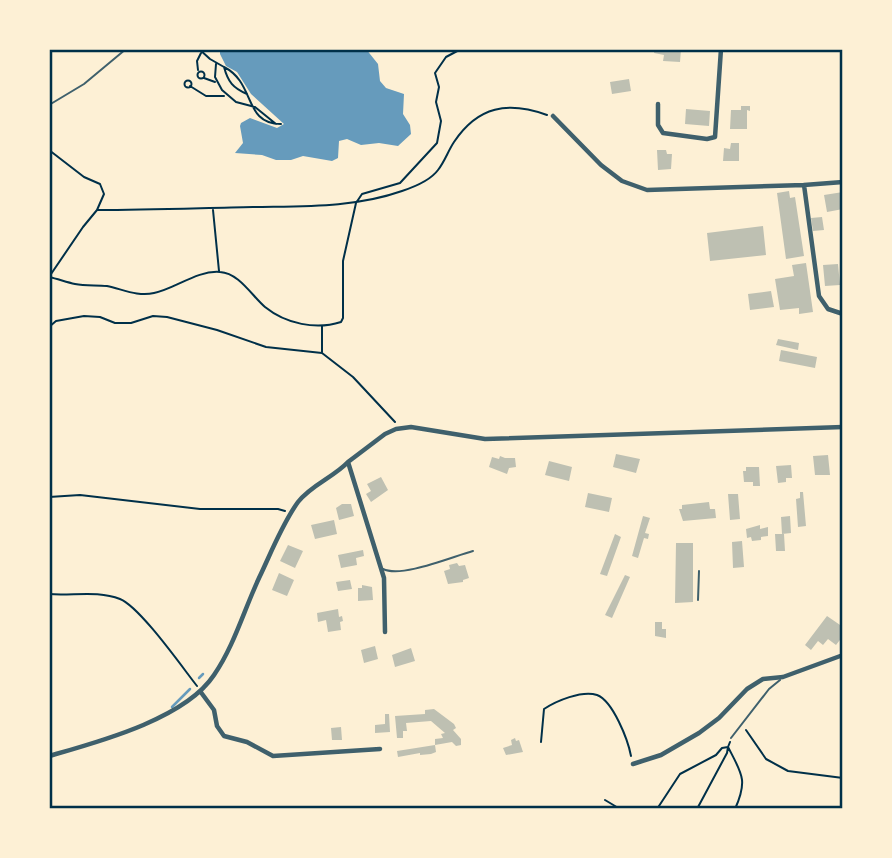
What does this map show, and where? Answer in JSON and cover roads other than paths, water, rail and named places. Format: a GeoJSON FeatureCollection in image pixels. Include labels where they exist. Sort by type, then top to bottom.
{"type":"FeatureCollection","features":[{"type":"Feature","properties":{"kind":"street"},"geometry":{"type":"LineString","coordinates":[[658,104],[658,125],[663,133],[707,139],[715,137],[721,49]]}},
{"type":"Feature","properties":{"kind":"street"},"geometry":{"type":"LineString","coordinates":[[553,117],[622,181],[647,190],[804,185],[843,181]]}},
{"type":"Feature","properties":{"kind":"street"},"geometry":{"type":"LineString","coordinates":[[804,185],[819,296],[828,309],[843,314]]}},
{"type":"Feature","properties":{"kind":"street"},"geometry":{"type":"LineString","coordinates":[[49,756],[130,730],[173,710],[200,691],[227,653],[246,607],[299,501],[385,434],[400,428],[420,428],[485,439],[843,427]]}},
{"type":"Feature","properties":{"kind":"street"},"geometry":{"type":"LineString","coordinates":[[348,461],[384,578],[385,632]]}},
{"type":"Feature","properties":{"kind":"street"},"geometry":{"type":"LineString","coordinates":[[633,764],[661,755],[699,733],[719,718],[747,689],[763,679],[783,677],[843,655]]}},
{"type":"Feature","properties":{"kind":"street"},"geometry":{"type":"LineString","coordinates":[[200,691],[215,710],[216,726],[224,736],[247,742],[273,756],[380,749]]}},
{"type":"Feature","properties":{"kind":"lane"},"geometry":{"type":"LineString","coordinates":[[49,105],[84,85],[125,49]]}},
{"type":"Feature","properties":{"kind":"lane"},"geometry":{"type":"LineString","coordinates":[[382,569],[392,573],[472,551]]}},
{"type":"Feature","properties":{"kind":"lane"},"geometry":{"type":"LineString","coordinates":[[698,600],[699,570]]}},
{"type":"Feature","properties":{"kind":"lane"},"geometry":{"type":"LineString","coordinates":[[731,738],[769,689],[783,677]]}},
{"type":"Feature","properties":{"kind":"water"},"geometry":{"type":"Polygon","coordinates":[[[220,49],[366,49],[378,64],[380,81],[386,88],[404,94],[403,114],[410,125],[411,134],[398,146],[379,143],[361,145],[347,139],[339,141],[338,158],[332,161],[303,156],[291,160],[276,160],[262,155],[235,153],[243,143],[241,123],[250,118],[277,128],[284,124],[251,94],[237,72],[226,66],[220,49]]]}},
{"type":"Feature","properties":{"kind":"waterway"},"geometry":{"type":"LineString","coordinates":[[199,678],[203,674]]}},
{"type":"Feature","properties":{"kind":"waterway"},"geometry":{"type":"LineString","coordinates":[[172,707],[190,689]]}}]}
